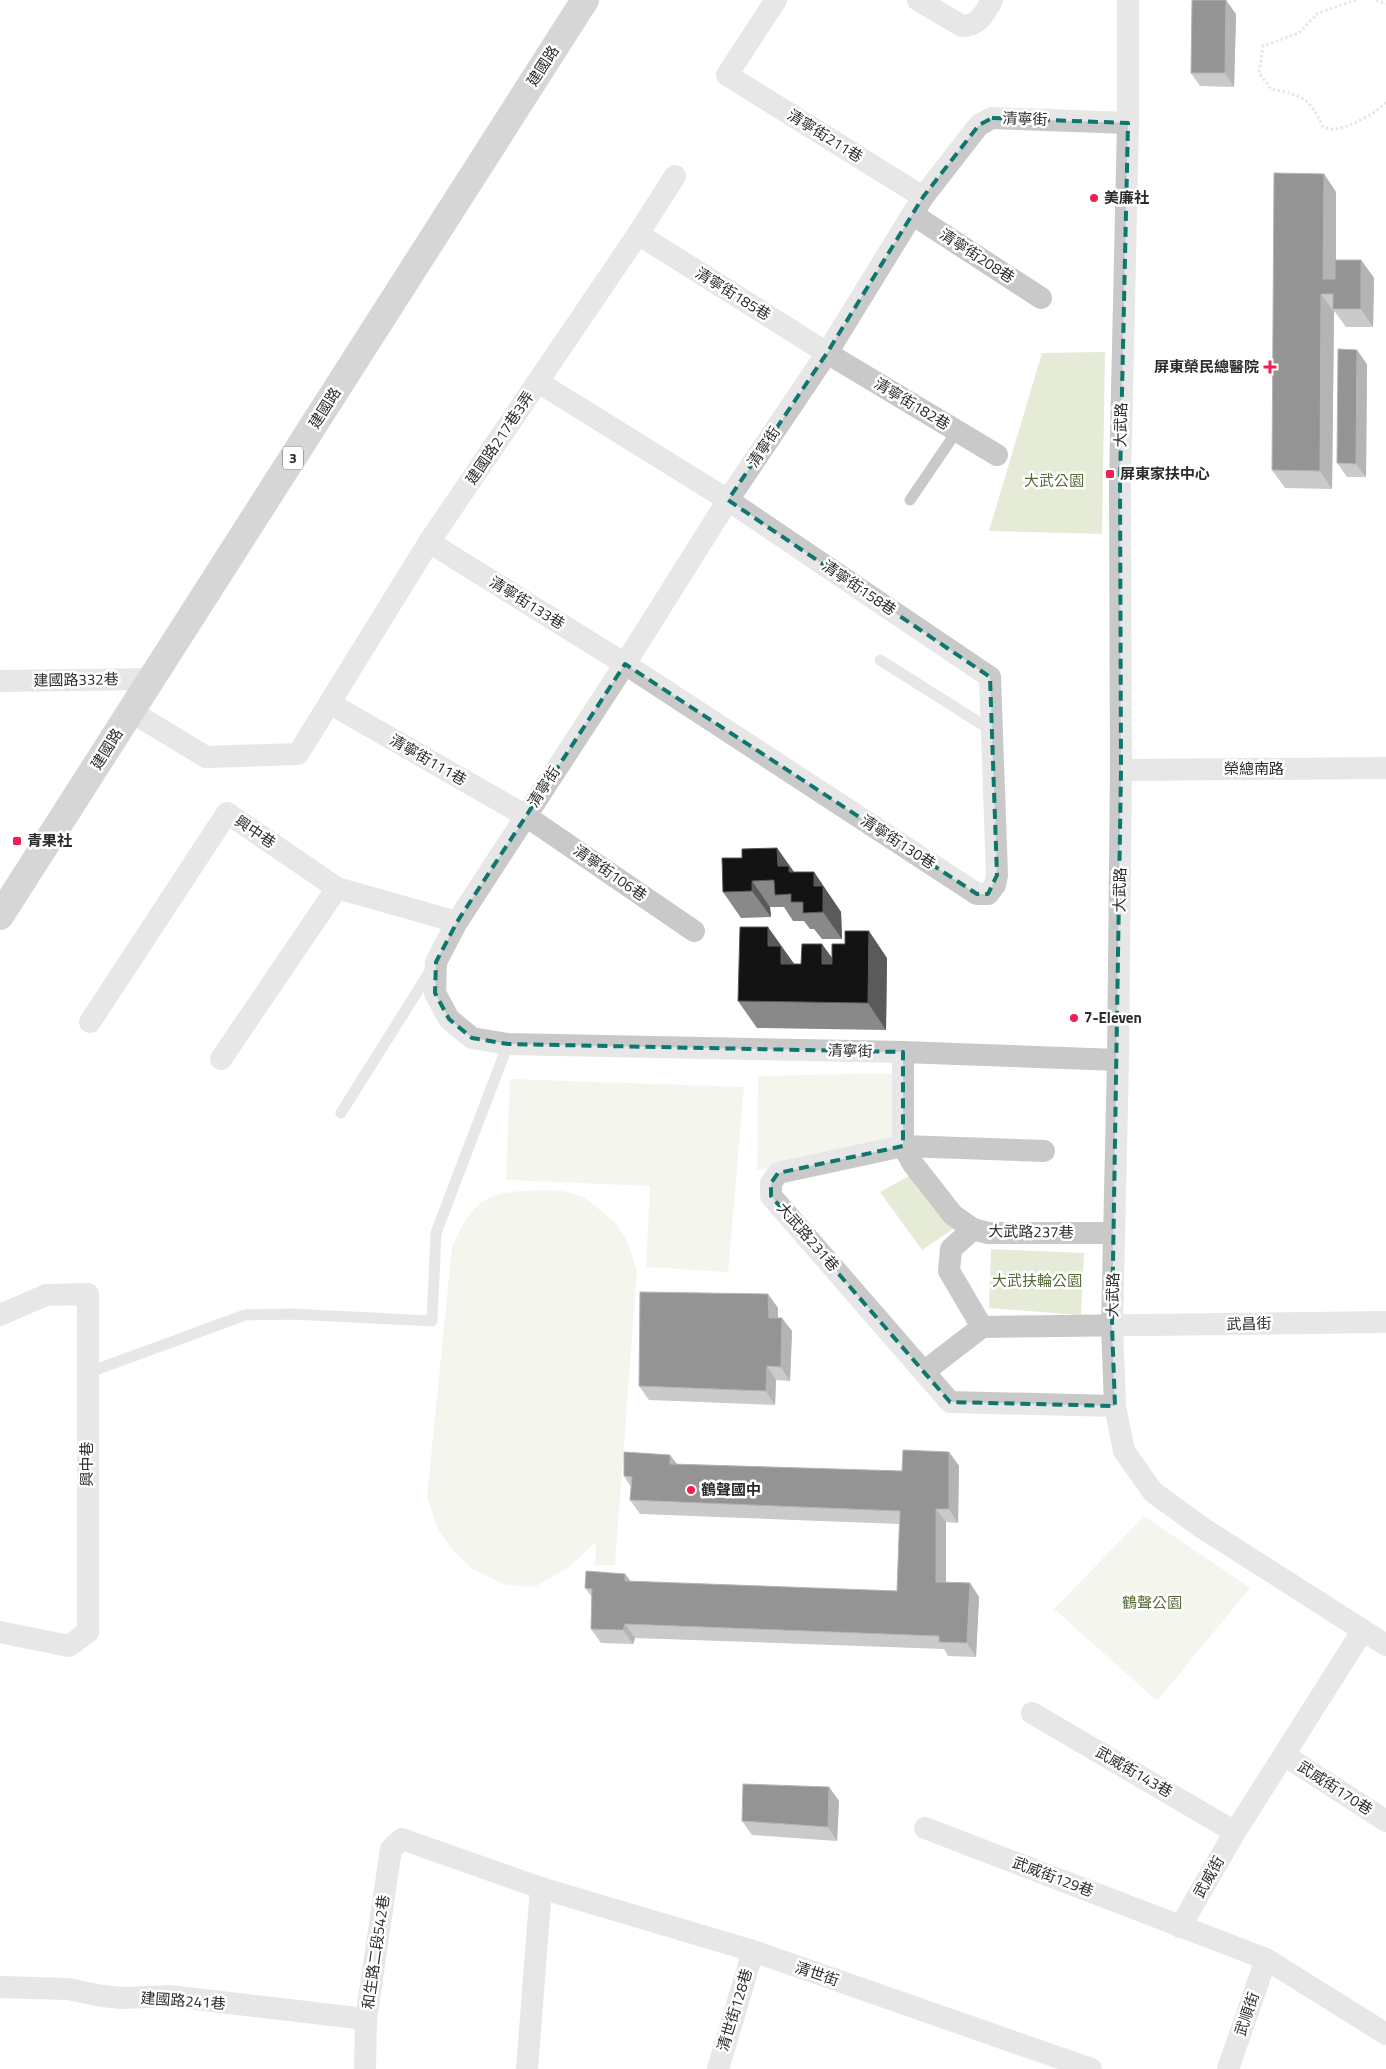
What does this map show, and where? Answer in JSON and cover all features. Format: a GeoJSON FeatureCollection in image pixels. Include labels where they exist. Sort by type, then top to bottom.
{"type":"FeatureCollection","features":[{"type":"Feature","properties":{"kind":"main road","name":"建國路"},"geometry":{"type":"LineString","coordinates":[[0,916],[585,0]]}},
{"type":"Feature","properties":{"kind":"street","name":"清寧街211巷"},"geometry":{"type":"LineString","coordinates":[[776,0],[727,75],[918,205]]}},
{"type":"Feature","properties":{"kind":"street"},"geometry":{"type":"LineString","coordinates":[[918,0],[962,26],[970,27],[978,22],[992,0]]}},
{"type":"Feature","properties":{"kind":"street","name":"大武路"},"geometry":{"type":"LineString","coordinates":[[1128,0],[1128,123],[1120,482],[1121,770],[1118,1060],[1112,1326],[1115,1406],[1124,1451],[1153,1492],[1201,1527],[1386,1645]]}},
{"type":"Feature","properties":{"kind":"street","name":"清寧街"},"geometry":{"type":"LineString","coordinates":[[1118,1060],[902,1052],[508,1044],[472,1038],[449,1019],[435,993],[436,962],[457,922],[625,664],[728,500],[828,353],[918,205],[978,125],[992,118],[1128,123]]}},
{"type":"Feature","properties":{"kind":"street","name":"建國路217巷3弄"},"geometry":{"type":"LineString","coordinates":[[130,711],[206,757],[298,754],[331,704],[429,542],[638,234],[675,176]]}},
{"type":"Feature","properties":{"kind":"street","name":"清寧街208巷"},"geometry":{"type":"LineString","coordinates":[[918,205],[1041,298]]}},
{"type":"Feature","properties":{"kind":"street","name":"清寧街185巷"},"geometry":{"type":"LineString","coordinates":[[638,234],[828,353]]}},
{"type":"Feature","properties":{"kind":"street","name":"清寧街182巷"},"geometry":{"type":"LineString","coordinates":[[828,353],[997,455]]}},
{"type":"Feature","properties":{"kind":"street","name":"清寧街158巷"},"geometry":{"type":"LineString","coordinates":[[538,382],[728,500],[990,677]]}},
{"type":"Feature","properties":{"kind":"street","name":"清寧街133巷"},"geometry":{"type":"LineString","coordinates":[[429,542],[625,664]]}},
{"type":"Feature","properties":{"kind":"street","name":"清寧街130巷"},"geometry":{"type":"LineString","coordinates":[[625,664],[977,894],[988,894],[995,885],[997,875],[990,677]]}},
{"type":"Feature","properties":{"kind":"street","name":"建國路332巷"},"geometry":{"type":"LineString","coordinates":[[0,681],[153,678]]}},
{"type":"Feature","properties":{"kind":"street","name":"清寧街111巷"},"geometry":{"type":"LineString","coordinates":[[331,704],[526,816]]}},
{"type":"Feature","properties":{"kind":"street","name":"榮總南路"},"geometry":{"type":"LineString","coordinates":[[1121,770],[1386,768]]}},
{"type":"Feature","properties":{"kind":"street","name":"興中巷"},"geometry":{"type":"LineString","coordinates":[[90,1022],[227,813],[337,888],[457,922]]}},
{"type":"Feature","properties":{"kind":"street","name":"清寧街106巷"},"geometry":{"type":"LineString","coordinates":[[526,816],[694,931]]}},
{"type":"Feature","properties":{"kind":"street"},"geometry":{"type":"LineString","coordinates":[[221,1059],[337,888]]}},
{"type":"Feature","properties":{"kind":"street"},"geometry":{"type":"LineString","coordinates":[[902,1052],[903,1146]]}},
{"type":"Feature","properties":{"kind":"street","name":"大武路231巷"},"geometry":{"type":"LineString","coordinates":[[1044,1151],[903,1146],[778,1173],[771,1183],[771,1196],[950,1402],[1115,1406]]}},
{"type":"Feature","properties":{"kind":"street","name":"大武路237巷"},"geometry":{"type":"LineString","coordinates":[[903,1146],[913,1164],[953,1215],[973,1229],[988,1232],[1114,1233]]}},
{"type":"Feature","properties":{"kind":"street"},"geometry":{"type":"LineString","coordinates":[[973,1229],[951,1249],[949,1271],[982,1327]]}},
{"type":"Feature","properties":{"kind":"street","name":"興中巷"},"geometry":{"type":"LineString","coordinates":[[0,1315],[46,1295],[88,1294],[88,1632],[69,1646],[0,1632]]}},
{"type":"Feature","properties":{"kind":"street","name":"武昌街"},"geometry":{"type":"LineString","coordinates":[[1112,1326],[1386,1322]]}},
{"type":"Feature","properties":{"kind":"street"},"geometry":{"type":"LineString","coordinates":[[925,1371],[982,1327],[1112,1326]]}},
{"type":"Feature","properties":{"kind":"street","name":"武威街"},"geometry":{"type":"LineString","coordinates":[[1180,1927],[1235,1832],[1363,1630]]}},
{"type":"Feature","properties":{"kind":"street","name":"武威街143巷"},"geometry":{"type":"LineString","coordinates":[[1032,1713],[1235,1832]]}},
{"type":"Feature","properties":{"kind":"street","name":"武威街170巷"},"geometry":{"type":"LineString","coordinates":[[1284,1755],[1386,1821]]}},
{"type":"Feature","properties":{"kind":"street","name":"武威街129巷"},"geometry":{"type":"LineString","coordinates":[[925,1828],[1180,1927]]}},
{"type":"Feature","properties":{"kind":"street","name":"清世街"},"geometry":{"type":"LineString","coordinates":[[402,1840],[541,1888],[753,1951],[1091,2069]]}},
{"type":"Feature","properties":{"kind":"street","name":"和生路二段542巷"},"geometry":{"type":"LineString","coordinates":[[365,2069],[366,2019],[391,1849],[402,1840]]}},
{"type":"Feature","properties":{"kind":"street"},"geometry":{"type":"LineString","coordinates":[[526,2069],[541,1888]]}},
{"type":"Feature","properties":{"kind":"street"},"geometry":{"type":"LineString","coordinates":[[1180,1927],[1266,1959],[1386,2034]]}},
{"type":"Feature","properties":{"kind":"street","name":"清世街128巷"},"geometry":{"type":"LineString","coordinates":[[718,2069],[753,1951]]}},
{"type":"Feature","properties":{"kind":"street","name":"武順街"},"geometry":{"type":"LineString","coordinates":[[1228,2069],[1266,1959]]}},
{"type":"Feature","properties":{"kind":"street","name":"建國路241巷"},"geometry":{"type":"LineString","coordinates":[[0,1986],[68,1989],[122,1998],[170,1996],[366,2019]]}},
{"type":"Feature","properties":{"kind":"lane"},"geometry":{"type":"LineString","coordinates":[[910,500],[957,431]]}},
{"type":"Feature","properties":{"kind":"lane"},"geometry":{"type":"LineString","coordinates":[[880,660],[992,730]]}},
{"type":"Feature","properties":{"kind":"lane"},"geometry":{"type":"LineString","coordinates":[[341,1113],[436,962]]}},
{"type":"Feature","properties":{"kind":"lane"},"geometry":{"type":"LineString","coordinates":[[87,1373],[245,1315],[292,1314],[432,1321],[436,1233],[508,1044]]}},
{"type":"Feature","properties":{"kind":"path"},"geometry":{"type":"LineString","coordinates":[[1356,0],[1318,13],[1299,33],[1264,46],[1259,73],[1271,90],[1291,93],[1305,98],[1317,113],[1323,126],[1334,130],[1354,123],[1380,110],[1386,102]]}},
{"type":"Feature","properties":{"kind":"path"},"geometry":{"type":"LineString","coordinates":[[1376,0],[1386,4]]}},
{"type":"Feature","properties":{"kind":"highlighted area"},"geometry":{"type":"Polygon","coordinates":[[[992,118],[1128,123],[1120,482],[1121,770],[1112,1326],[1115,1406],[950,1402],[771,1196],[771,1183],[778,1173],[903,1146],[903,1052],[508,1044],[472,1038],[449,1019],[435,993],[436,962],[457,922],[625,664],[977,894],[988,894],[997,875],[990,677],[728,500],[827,353],[923,197],[979,125],[992,118]]]}},
{"type":"Feature","properties":{"kind":"green space","name":"大武公園"},"geometry":{"type":"Polygon","coordinates":[[[1105,352],[1102,534],[989,531],[1042,353],[1105,352]]]}},
{"type":"Feature","properties":{"kind":"green space"},"geometry":{"type":"Polygon","coordinates":[[[896,1073],[892,1141],[846,1155],[757,1170],[758,1076],[896,1073]]]}},
{"type":"Feature","properties":{"kind":"green space"},"geometry":{"type":"Polygon","coordinates":[[[510,1079],[744,1087],[728,1272],[646,1267],[650,1186],[506,1180],[510,1079]]]}},
{"type":"Feature","properties":{"kind":"green space"},"geometry":{"type":"Polygon","coordinates":[[[918,1171],[956,1227],[922,1250],[880,1192],[918,1171]]]}},
{"type":"Feature","properties":{"kind":"green space"},"geometry":{"type":"Polygon","coordinates":[[[562,1191],[584,1197],[616,1223],[628,1243],[637,1270],[615,1565],[595,1565],[596,1542],[568,1568],[534,1587],[506,1585],[474,1570],[454,1552],[438,1529],[427,1497],[452,1247],[469,1216],[486,1199],[510,1192],[562,1191]]]}},
{"type":"Feature","properties":{"kind":"green space","name":"大武扶輪公園"},"geometry":{"type":"Polygon","coordinates":[[[991,1249],[1084,1253],[1081,1315],[989,1308],[991,1249]]]}},
{"type":"Feature","properties":{"kind":"green space","name":"鶴聲公園"},"geometry":{"type":"Polygon","coordinates":[[[1144,1516],[1250,1588],[1157,1701],[1054,1609],[1144,1516]]]}},
{"type":"Feature","properties":{"kind":"building"},"geometry":{"type":"Polygon","coordinates":[[[1192,0],[1226,0],[1225,73],[1191,73],[1192,0]]]}},
{"type":"Feature","properties":{"kind":"building"},"geometry":{"type":"Polygon","coordinates":[[[1274,173],[1324,174],[1323,279],[1335,279],[1335,260],[1361,260],[1361,309],[1333,309],[1333,294],[1321,294],[1320,471],[1272,470],[1274,173]]]}},
{"type":"Feature","properties":{"kind":"building"},"geometry":{"type":"Polygon","coordinates":[[[1338,349],[1357,350],[1356,464],[1337,463],[1338,349]]]}},
{"type":"Feature","properties":{"kind":"building"},"geometry":{"type":"Polygon","coordinates":[[[777,848],[778,866],[789,866],[789,872],[814,872],[814,886],[823,886],[823,912],[803,913],[803,902],[791,902],[791,894],[775,895],[774,880],[752,881],[752,891],[723,892],[722,858],[742,858],[742,849],[777,848]]]}},
{"type":"Feature","properties":{"kind":"building"},"geometry":{"type":"Polygon","coordinates":[[[740,927],[768,927],[768,946],[781,946],[781,964],[801,964],[802,944],[822,944],[822,964],[832,964],[832,944],[845,944],[845,931],[869,931],[868,1003],[738,1001],[740,927]]]}},
{"type":"Feature","properties":{"kind":"building"},"geometry":{"type":"Polygon","coordinates":[[[640,1292],[768,1294],[769,1318],[782,1318],[781,1367],[767,1366],[766,1391],[639,1386],[640,1292]]]}},
{"type":"Feature","properties":{"kind":"building"},"geometry":{"type":"Polygon","coordinates":[[[903,1450],[949,1452],[949,1509],[936,1509],[936,1582],[970,1583],[967,1643],[939,1642],[939,1636],[625,1624],[623,1630],[591,1629],[592,1589],[585,1588],[586,1571],[625,1574],[625,1581],[897,1591],[900,1511],[630,1500],[632,1477],[624,1476],[624,1452],[670,1455],[670,1464],[902,1471],[903,1450]]]}},
{"type":"Feature","properties":{"kind":"building"},"geometry":{"type":"Polygon","coordinates":[[[743,1784],[829,1787],[828,1827],[742,1821],[743,1784]]]}},
{"type":"Feature","properties":{"kind":"place","name":"美廉社"},"geometry":{"type":"Point","coordinates":[1094,198]}},
{"type":"Feature","properties":{"kind":"place","name":"屏東榮民總醫院"},"geometry":{"type":"Point","coordinates":[1270,367]}},
{"type":"Feature","properties":{"kind":"place","name":"屏東家扶中心"},"geometry":{"type":"Point","coordinates":[1110,474]}},
{"type":"Feature","properties":{"kind":"place","name":"青果社"},"geometry":{"type":"Point","coordinates":[17,841]}},
{"type":"Feature","properties":{"kind":"place","name":"7-Eleven"},"geometry":{"type":"Point","coordinates":[1074,1018]}},
{"type":"Feature","properties":{"kind":"place","name":"鶴聲國中"},"geometry":{"type":"Point","coordinates":[691,1490]}}]}
